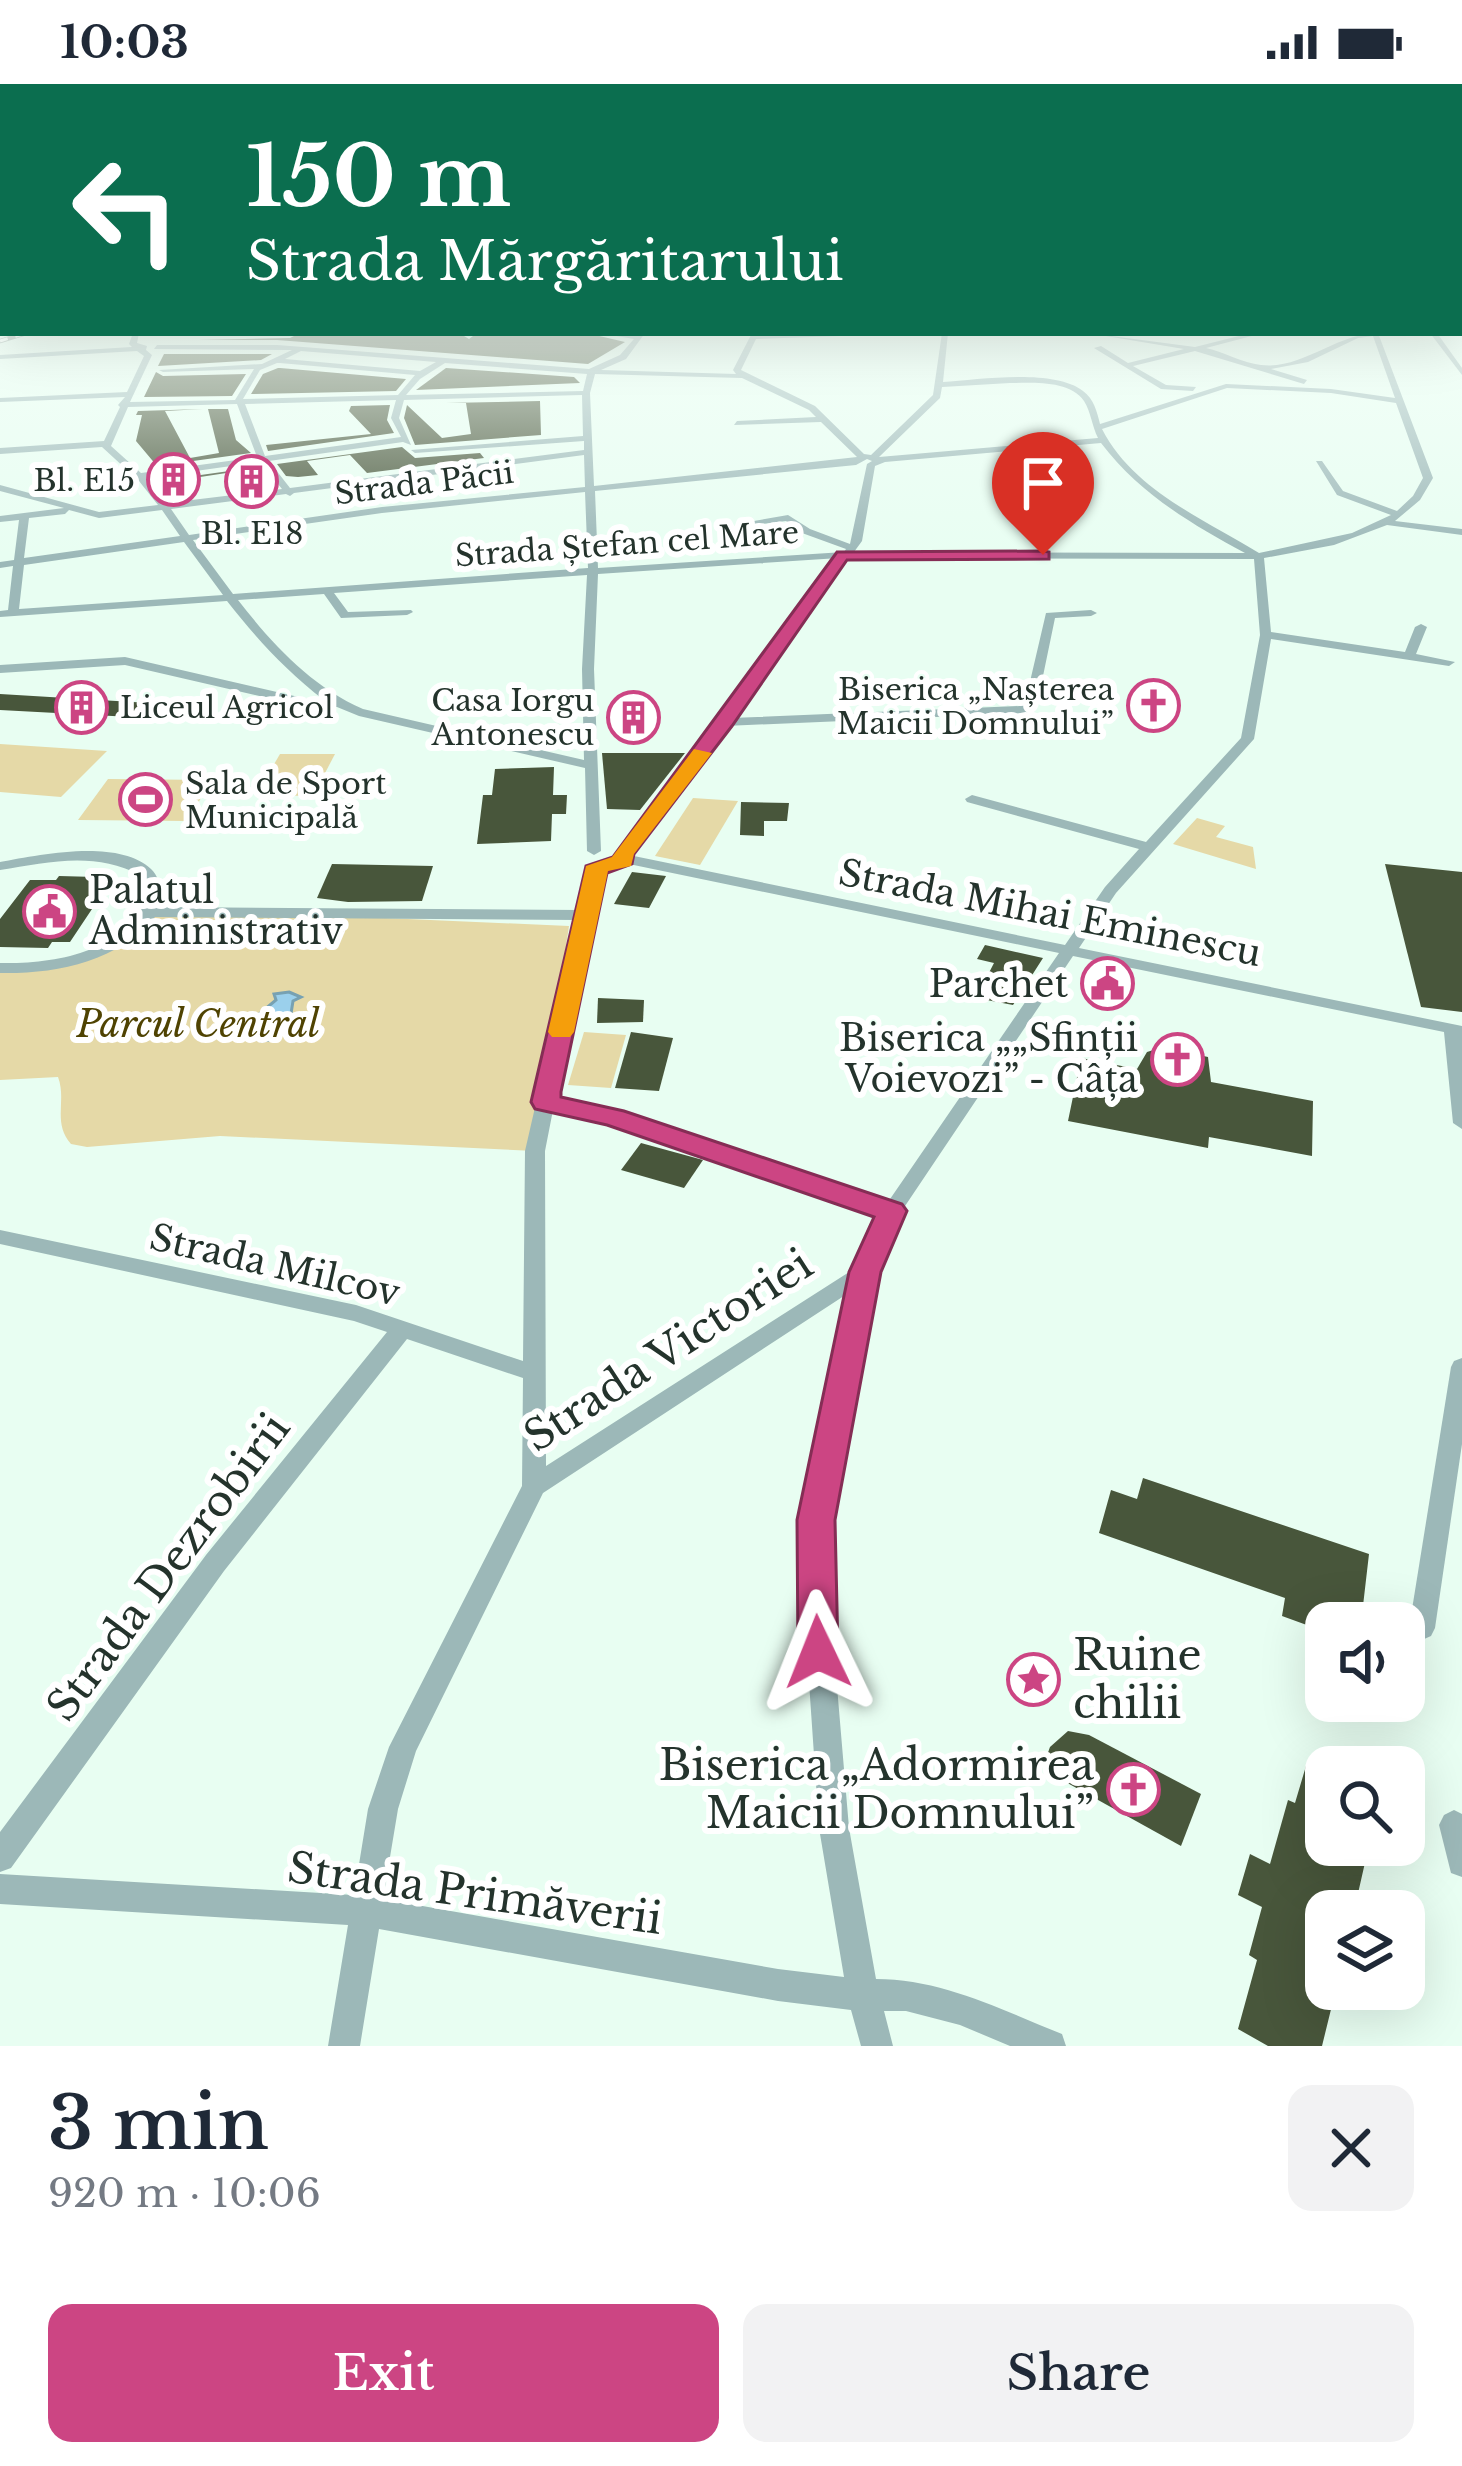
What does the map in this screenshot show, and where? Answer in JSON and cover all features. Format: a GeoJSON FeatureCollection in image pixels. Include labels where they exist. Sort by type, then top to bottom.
{"type":"FeatureCollection","features":[{"type":"Feature","properties":{"kind":"street"},"geometry":{"type":"LineString","coordinates":[[105,444],[138,374]]}},
{"type":"Feature","properties":{"kind":"street"},"geometry":{"type":"LineString","coordinates":[[254,374],[239,399],[248,431],[290,493]]}},
{"type":"Feature","properties":{"kind":"street"},"geometry":{"type":"LineString","coordinates":[[419,374],[400,396],[394,418],[404,440],[436,471]]}},
{"type":"Feature","properties":{"kind":"street"},"geometry":{"type":"LineString","coordinates":[[534,1486],[532,1179],[596,858],[590,765],[593,570],[586,393],[591,374]]}},
{"type":"Feature","properties":{"kind":"street"},"geometry":{"type":"LineString","coordinates":[[659,374],[743,376]]}},
{"type":"Feature","properties":{"kind":"street"},"geometry":{"type":"LineString","coordinates":[[663,391],[670,374]]}},
{"type":"Feature","properties":{"kind":"street"},"geometry":{"type":"LineString","coordinates":[[740,374],[806,404],[869,460]]}},
{"type":"Feature","properties":{"kind":"street"},"geometry":{"type":"LineString","coordinates":[[596,858],[613,866],[624,856],[861,532],[869,460],[934,400],[940,374]]}},
{"type":"Feature","properties":{"kind":"street"},"geometry":{"type":"LineString","coordinates":[[1143,374],[1173,389],[1331,391],[1401,401]]}},
{"type":"Feature","properties":{"kind":"street"},"geometry":{"type":"LineString","coordinates":[[1280,374],[1331,391]]}},
{"type":"Feature","properties":{"kind":"street"},"geometry":{"type":"LineString","coordinates":[[1319,464],[1340,493],[1398,514],[1419,497],[1428,478],[1391,374]]}},
{"type":"Feature","properties":{"kind":"street"},"geometry":{"type":"LineString","coordinates":[[877,2046],[863,1995],[830,1790],[820,1685],[815,1541],[819,1498],[865,1272],[892,1211],[1067,951],[1148,847],[1247,739],[1266,634],[1259,556],[1177,511],[1104,440],[1090,401],[1066,386],[939,385]]}},
{"type":"Feature","properties":{"kind":"street"},"geometry":{"type":"LineString","coordinates":[[1097,428],[1216,388]]}},
{"type":"Feature","properties":{"kind":"street"},"geometry":{"type":"LineString","coordinates":[[0,400],[586,393]]}},
{"type":"Feature","properties":{"kind":"street"},"geometry":{"type":"LineString","coordinates":[[737,423],[823,419]]}},
{"type":"Feature","properties":{"kind":"street"},"geometry":{"type":"LineString","coordinates":[[3,465],[10,450],[6,438]]}},
{"type":"Feature","properties":{"kind":"street"},"geometry":{"type":"LineString","coordinates":[[415,450],[587,439]]}},
{"type":"Feature","properties":{"kind":"street"},"geometry":{"type":"LineString","coordinates":[[139,476],[404,440]]}},
{"type":"Feature","properties":{"kind":"street","name":"Strada Păcii"},"geometry":{"type":"LineString","coordinates":[[0,566],[590,488],[1104,440]]}},
{"type":"Feature","properties":{"kind":"street"},"geometry":{"type":"LineString","coordinates":[[10,450],[105,444],[139,476],[228,596],[332,704]]}},
{"type":"Feature","properties":{"kind":"street"},"geometry":{"type":"LineString","coordinates":[[0,488],[99,515],[588,452]]}},
{"type":"Feature","properties":{"kind":"street"},"geometry":{"type":"LineString","coordinates":[[276,495],[285,525]]}},
{"type":"Feature","properties":{"kind":"street"},"geometry":{"type":"LineString","coordinates":[[0,519],[70,510]]}},
{"type":"Feature","properties":{"kind":"street","name":"Strada Ștefan cel Mare"},"geometry":{"type":"LineString","coordinates":[[6,614],[847,551],[1259,556],[1327,543],[1398,514]]}},
{"type":"Feature","properties":{"kind":"street"},"geometry":{"type":"LineString","coordinates":[[6,614],[24,516]]}},
{"type":"Feature","properties":{"kind":"street"},"geometry":{"type":"LineString","coordinates":[[754,522],[788,518],[847,551]]}},
{"type":"Feature","properties":{"kind":"street"},"geometry":{"type":"LineString","coordinates":[[1383,522],[1462,532]]}},
{"type":"Feature","properties":{"kind":"street"},"geometry":{"type":"LineString","coordinates":[[326,589],[348,617],[406,612]]}},
{"type":"Feature","properties":{"kind":"street"},"geometry":{"type":"LineString","coordinates":[[725,722],[1023,710],[1031,705],[1049,617],[1059,612],[1091,613]]}},
{"type":"Feature","properties":{"kind":"street"},"geometry":{"type":"LineString","coordinates":[[1411,654],[1421,627]]}},
{"type":"Feature","properties":{"kind":"street"},"geometry":{"type":"LineString","coordinates":[[1266,634],[1449,662]]}},
{"type":"Feature","properties":{"kind":"street"},"geometry":{"type":"LineString","coordinates":[[0,669],[124,662],[303,702],[332,704],[590,765]]}},
{"type":"Feature","properties":{"kind":"street"},"geometry":{"type":"LineString","coordinates":[[972,799],[1148,847]]}},
{"type":"Feature","properties":{"kind":"street"},"geometry":{"type":"LineString","coordinates":[[0,866],[69,855],[127,862],[146,872],[156,886],[150,912],[118,940],[85,956],[46,966],[0,968]]}},
{"type":"Feature","properties":{"kind":"street","name":"Strada Mihai Eminescu"},"geometry":{"type":"LineString","coordinates":[[624,856],[1457,1030]]}},
{"type":"Feature","properties":{"kind":"street"},"geometry":{"type":"LineString","coordinates":[[150,912],[587,915]]}},
{"type":"Feature","properties":{"kind":"street"},"geometry":{"type":"LineString","coordinates":[[1457,1030],[1462,1123]]}},
{"type":"Feature","properties":{"kind":"street"},"geometry":{"type":"LineString","coordinates":[[545,1102],[614,1117],[892,1211]]}},
{"type":"Feature","properties":{"kind":"street","name":"Strada Milcov"},"geometry":{"type":"LineString","coordinates":[[0,1237],[294,1299],[403,1328],[531,1372]]}},
{"type":"Feature","properties":{"kind":"street","name":"Strada Victoriei"},"geometry":{"type":"LineString","coordinates":[[344,2046],[383,1809],[403,1747],[534,1486],[865,1272]]}},
{"type":"Feature","properties":{"kind":"street","name":"Strada Dezrobirii"},"geometry":{"type":"LineString","coordinates":[[0,1857],[214,1563],[403,1328]]}},
{"type":"Feature","properties":{"kind":"street"},"geometry":{"type":"LineString","coordinates":[[1425,1608],[1462,1367]]}},
{"type":"Feature","properties":{"kind":"street"},"geometry":{"type":"LineString","coordinates":[[1454,1825],[1462,1862]]}},
{"type":"Feature","properties":{"kind":"street","name":"Strada Primăverii"},"geometry":{"type":"LineString","coordinates":[[0,1889],[364,1911],[778,1985],[907,1995],[960,2008],[1050,2046]]}},
{"type":"Feature","properties":{"kind":"green space"},"geometry":{"type":"Polygon","coordinates":[[[0,744],[107,751],[61,797],[0,792],[0,744]]]}},
{"type":"Feature","properties":{"kind":"green space"},"geometry":{"type":"Polygon","coordinates":[[[280,754],[335,754],[313,796],[256,795],[280,754]]]}},
{"type":"Feature","properties":{"kind":"green space","name":"Sala de Sport Municipală"},"geometry":{"type":"Polygon","coordinates":[[[108,779],[212,780],[187,821],[78,820],[108,779]]]}},
{"type":"Feature","properties":{"kind":"green space"},"geometry":{"type":"Polygon","coordinates":[[[693,798],[738,801],[700,865],[655,856],[693,798]]]}},
{"type":"Feature","properties":{"kind":"green space"},"geometry":{"type":"Polygon","coordinates":[[[1197,818],[1225,826],[1216,837],[1253,847],[1256,869],[1173,844],[1197,818]]]}},
{"type":"Feature","properties":{"kind":"green space","name":"Parcul Central"},"geometry":{"type":"Polygon","coordinates":[[[150,912],[569,926],[535,1151],[220,1136],[87,1147],[71,1144],[65,1136],[58,1077],[0,1080],[0,968],[28,968],[102,949],[150,912]]]}},
{"type":"Feature","properties":{"kind":"green space"},"geometry":{"type":"Polygon","coordinates":[[[584,1032],[626,1035],[611,1088],[568,1085],[584,1032]]]}},
{"type":"Feature","properties":{"kind":"water"},"geometry":{"type":"Polygon","coordinates":[[[289,992],[301,997],[293,1001],[290,1020],[274,1034],[278,1039],[261,1041],[249,1036],[256,1033],[258,1015],[276,1000],[274,994],[289,992]]]}},
{"type":"Feature","properties":{"kind":"building"},"geometry":{"type":"Polygon","coordinates":[[[155,374],[246,374],[232,396],[144,397],[155,374]]]}},
{"type":"Feature","properties":{"kind":"building"},"geometry":{"type":"Polygon","coordinates":[[[263,374],[406,379],[396,391],[251,394],[263,374]]]}},
{"type":"Feature","properties":{"kind":"building"},"geometry":{"type":"Polygon","coordinates":[[[438,374],[525,374],[574,377],[580,383],[416,390],[438,374]]]}},
{"type":"Feature","properties":{"kind":"building"},"geometry":{"type":"Polygon","coordinates":[[[540,401],[541,435],[415,445],[404,418],[407,405],[442,438],[471,434],[466,403],[446,403],[540,401]]]}},
{"type":"Feature","properties":{"kind":"building"},"geometry":{"type":"Polygon","coordinates":[[[390,405],[387,420],[394,433],[268,451],[266,445],[371,434],[349,411],[351,406],[390,405]]]}},
{"type":"Feature","properties":{"kind":"building"},"geometry":{"type":"Polygon","coordinates":[[[203,409],[165,411],[190,458],[219,453],[208,409],[228,409],[236,440],[251,453],[157,466],[136,441],[142,415],[136,415],[138,411],[203,409]]]}},
{"type":"Feature","properties":{"kind":"building"},"geometry":{"type":"Polygon","coordinates":[[[402,447],[415,458],[480,453],[484,458],[367,473],[350,455],[307,461],[318,475],[298,477],[286,476],[277,464],[402,447]]]}},
{"type":"Feature","properties":{"kind":"building"},"geometry":{"type":"Polygon","coordinates":[[[258,467],[268,479],[242,482],[233,472],[187,479],[194,488],[173,491],[165,480],[258,467]]]}},
{"type":"Feature","properties":{"kind":"building","name":"Liceul Agricol"},"geometry":{"type":"Polygon","coordinates":[[[0,694],[166,704],[150,718],[0,710],[0,694]]]}},
{"type":"Feature","properties":{"kind":"building"},"geometry":{"type":"Polygon","coordinates":[[[602,753],[685,753],[640,810],[607,809],[602,753]]]}},
{"type":"Feature","properties":{"kind":"building"},"geometry":{"type":"Polygon","coordinates":[[[554,767],[553,795],[567,795],[566,814],[552,814],[551,841],[477,844],[483,795],[492,795],[495,769],[554,767]]]}},
{"type":"Feature","properties":{"kind":"building"},"geometry":{"type":"Polygon","coordinates":[[[741,802],[789,803],[787,821],[764,821],[764,836],[740,835],[741,802]]]}},
{"type":"Feature","properties":{"kind":"building"},"geometry":{"type":"Polygon","coordinates":[[[332,864],[433,866],[422,901],[348,902],[317,898],[332,864]]]}},
{"type":"Feature","properties":{"kind":"building"},"geometry":{"type":"Polygon","coordinates":[[[1385,864],[1462,872],[1462,1012],[1421,1007],[1385,864]]]}},
{"type":"Feature","properties":{"kind":"building"},"geometry":{"type":"Polygon","coordinates":[[[632,872],[666,876],[649,908],[614,904],[632,872]]]}},
{"type":"Feature","properties":{"kind":"building","name":"Palatul Administrativ"},"geometry":{"type":"Polygon","coordinates":[[[59,876],[110,882],[70,942],[52,942],[48,948],[0,947],[0,919],[30,880],[59,876]]]}},
{"type":"Feature","properties":{"kind":"building"},"geometry":{"type":"Polygon","coordinates":[[[985,945],[1043,958],[1013,1005],[976,998],[994,963],[977,959],[985,945]]]}},
{"type":"Feature","properties":{"kind":"building"},"geometry":{"type":"Polygon","coordinates":[[[598,998],[644,1000],[643,1022],[597,1023],[598,998]]]}},
{"type":"Feature","properties":{"kind":"building"},"geometry":{"type":"Polygon","coordinates":[[[631,1032],[673,1038],[659,1091],[615,1088],[631,1032]]]}},
{"type":"Feature","properties":{"kind":"building"},"geometry":{"type":"Polygon","coordinates":[[[1163,1047],[1208,1057],[1211,1082],[1313,1101],[1312,1156],[1209,1137],[1208,1148],[1068,1121],[1081,1058],[1137,1069],[1147,1052],[1163,1047]]]}},
{"type":"Feature","properties":{"kind":"building"},"geometry":{"type":"Polygon","coordinates":[[[641,1143],[703,1160],[684,1188],[621,1170],[641,1143]]]}},
{"type":"Feature","properties":{"kind":"building"},"geometry":{"type":"Polygon","coordinates":[[[1143,1478],[1369,1554],[1363,1602],[1305,1602],[1305,1624],[1282,1616],[1285,1598],[1099,1533],[1111,1490],[1137,1499],[1143,1478]]]}},
{"type":"Feature","properties":{"kind":"building","name":"Biserica „Adormirea Maicii Domnului”"},"geometry":{"type":"Polygon","coordinates":[[[1068,1731],[1089,1735],[1201,1794],[1181,1846],[1053,1775],[1046,1758],[1050,1747],[1068,1731]]]}},
{"type":"Feature","properties":{"kind":"building"},"geometry":{"type":"Polygon","coordinates":[[[1305,1769],[1305,1866],[1364,1866],[1359,1890],[1305,1890],[1305,2010],[1331,2010],[1322,2046],[1268,2046],[1238,2029],[1257,1960],[1249,1955],[1262,1907],[1238,1895],[1250,1854],[1270,1864],[1288,1800],[1295,1803],[1305,1769]]]}},
{"type":"Feature","properties":{"kind":"slow traffic"},"geometry":{"type":"LineString","coordinates":[[561,1032],[598,866],[622,862],[623,853],[702,753]]}},
{"type":"Feature","properties":{"kind":"place","name":"Bl. E15"},"geometry":{"type":"Point","coordinates":[174,480]}},
{"type":"Feature","properties":{"kind":"place","name":"Bl. E18"},"geometry":{"type":"Point","coordinates":[252,481]}},
{"type":"Feature","properties":{"kind":"place","name":"Biserica „Nașterea Maicii Domnului”"},"geometry":{"type":"Point","coordinates":[1153,706]}},
{"type":"Feature","properties":{"kind":"place","name":"Liceul Agricol"},"geometry":{"type":"Point","coordinates":[81,707]}},
{"type":"Feature","properties":{"kind":"place","name":"Casa Iorgu Antonescu"},"geometry":{"type":"Point","coordinates":[633,717]}},
{"type":"Feature","properties":{"kind":"place","name":"Sala de Sport Municipală"},"geometry":{"type":"Point","coordinates":[146,800]}},
{"type":"Feature","properties":{"kind":"place","name":"Palatul Administrativ"},"geometry":{"type":"Point","coordinates":[50,911]}},
{"type":"Feature","properties":{"kind":"place","name":"Parchet"},"geometry":{"type":"Point","coordinates":[1107,984]}},
{"type":"Feature","properties":{"kind":"place","name":"Biserica „„Sfinții Voievozi” - Câța"},"geometry":{"type":"Point","coordinates":[1177,1059]}},
{"type":"Feature","properties":{"kind":"place","name":"Ruine chilii"},"geometry":{"type":"Point","coordinates":[1034,1679]}},
{"type":"Feature","properties":{"kind":"place","name":"Biserica „Adormirea Maicii Domnului”"},"geometry":{"type":"Point","coordinates":[1133,1789]}},
{"type":"Feature","properties":{"kind":"route"},"geometry":{"type":"LineString","coordinates":[[818,1652],[819,1498],[865,1272],[892,1211],[614,1117],[545,1102],[598,866],[624,860],[623,853],[725,722],[843,555],[1043,555]]}}]}
